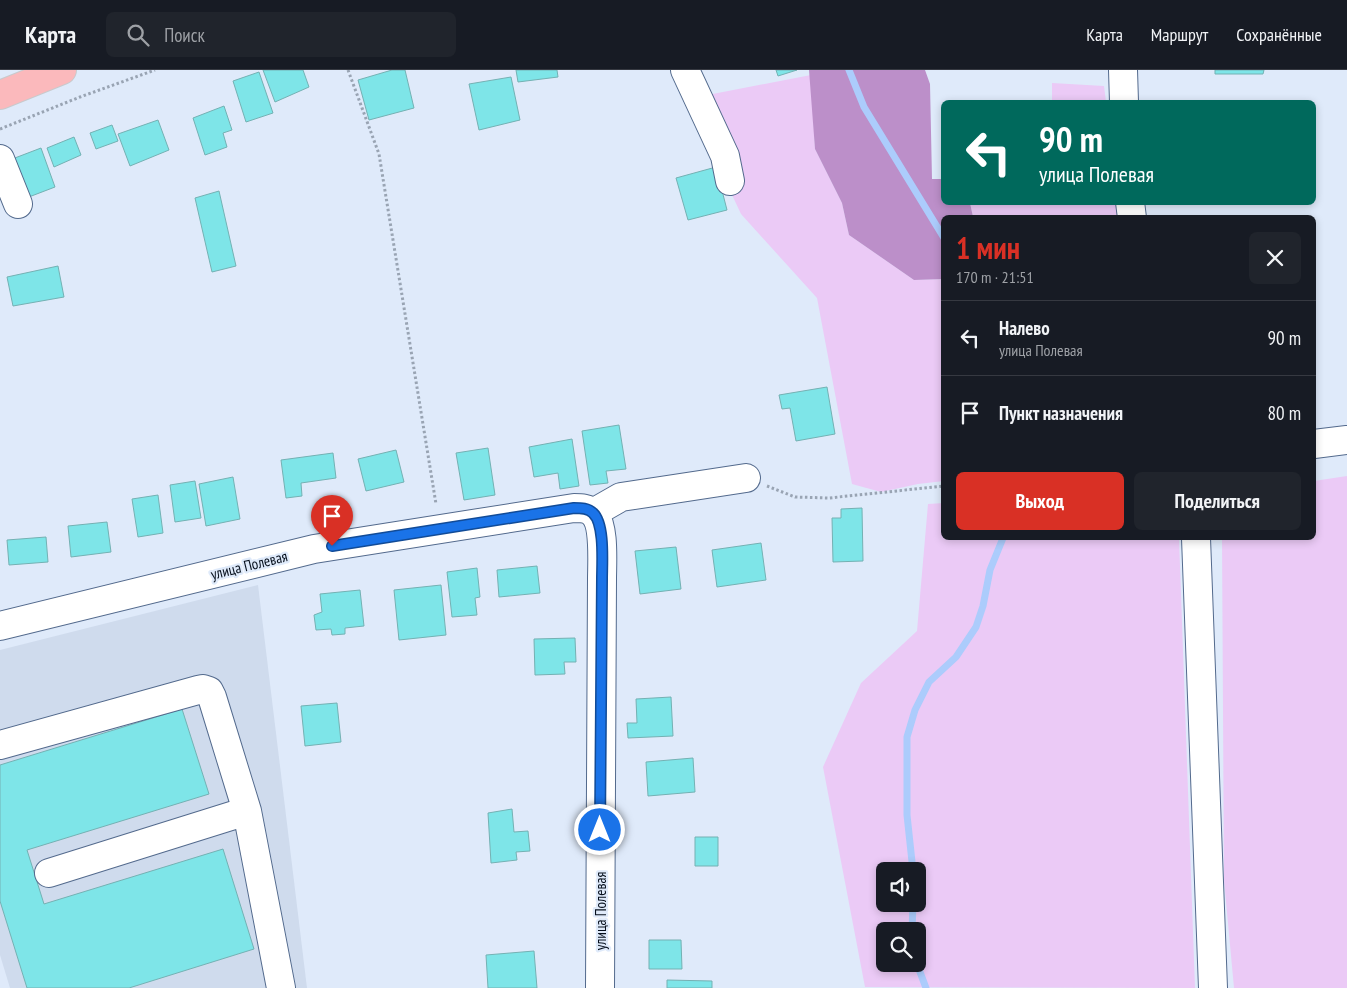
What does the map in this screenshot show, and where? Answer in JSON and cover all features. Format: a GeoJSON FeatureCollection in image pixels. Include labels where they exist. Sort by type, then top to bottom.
{"type":"FeatureCollection","features":[{"type":"Feature","properties":{"kind":"main road"},"geometry":{"type":"LineString","coordinates":[[0,95],[57,71]]}},
{"type":"Feature","properties":{"kind":"street"},"geometry":{"type":"LineString","coordinates":[[684,70],[725,156],[730,181]]}},
{"type":"Feature","properties":{"kind":"street"},"geometry":{"type":"LineString","coordinates":[[1123,70],[1124,100]]}},
{"type":"Feature","properties":{"kind":"street"},"geometry":{"type":"LineString","coordinates":[[0,159],[18,204]]}},
{"type":"Feature","properties":{"kind":"street"},"geometry":{"type":"LineString","coordinates":[[1316,444],[1347,440]]}},
{"type":"Feature","properties":{"kind":"street"},"geometry":{"type":"LineString","coordinates":[[592,513],[621,497],[746,478]]}},
{"type":"Feature","properties":{"kind":"street","name":"улица Полевая"},"geometry":{"type":"LineString","coordinates":[[0,626],[314,549],[574,508],[586,509],[592,513],[598,522],[601,538],[600,988]]}},
{"type":"Feature","properties":{"kind":"street"},"geometry":{"type":"LineString","coordinates":[[1196,540],[1213,988]]}},
{"type":"Feature","properties":{"kind":"street"},"geometry":{"type":"LineString","coordinates":[[0,745],[207,689],[212,697],[247,811],[281,988]]}},
{"type":"Feature","properties":{"kind":"street"},"geometry":{"type":"LineString","coordinates":[[48,873],[247,811]]}},
{"type":"Feature","properties":{"kind":"path"},"geometry":{"type":"LineString","coordinates":[[0,129],[155,70]]}},
{"type":"Feature","properties":{"kind":"path"},"geometry":{"type":"LineString","coordinates":[[348,70],[379,154],[440,529]]}},
{"type":"Feature","properties":{"kind":"path"},"geometry":{"type":"LineString","coordinates":[[746,478],[795,498],[829,498],[941,486]]}},
{"type":"Feature","properties":{"kind":"shaded area"},"geometry":{"type":"Polygon","coordinates":[[[809,70],[925,70],[930,84],[932,179],[941,179],[941,205],[970,205],[973,215],[941,215],[941,279],[914,280],[849,235],[842,203],[815,149],[809,70]]]}},
{"type":"Feature","properties":{"kind":"shaded area"},"geometry":{"type":"Polygon","coordinates":[[[811,75],[815,149],[842,203],[849,235],[914,280],[941,279],[941,481],[881,492],[852,484],[817,298],[741,214],[687,99],[811,75]]]}},
{"type":"Feature","properties":{"kind":"shaded area"},"geometry":{"type":"Polygon","coordinates":[[[1052,83],[1104,86],[1106,100],[1052,100],[1052,83]]]}},
{"type":"Feature","properties":{"kind":"shaded area"},"geometry":{"type":"Polygon","coordinates":[[[970,205],[1118,205],[1120,215],[973,215],[970,205]]]}},
{"type":"Feature","properties":{"kind":"shaded area"},"geometry":{"type":"Polygon","coordinates":[[[1347,476],[1347,988],[1234,988],[1224,880],[1222,540],[1316,540],[1316,481],[1347,476]]]}},
{"type":"Feature","properties":{"kind":"shaded area"},"geometry":{"type":"Polygon","coordinates":[[[941,503],[941,540],[1179,540],[1195,988],[865,987],[823,767],[861,683],[917,631],[928,504],[941,503]]]}},
{"type":"Feature","properties":{"kind":"shaded area"},"geometry":{"type":"Polygon","coordinates":[[[258,585],[307,988],[10,988],[0,955],[0,650],[258,585]]]}},
{"type":"Feature","properties":{"kind":"building"},"geometry":{"type":"Polygon","coordinates":[[[263,70],[303,70],[309,87],[275,102],[263,70]]]}},
{"type":"Feature","properties":{"kind":"building"},"geometry":{"type":"Polygon","coordinates":[[[392,70],[405,70],[414,108],[369,120],[358,80],[392,70]]]}},
{"type":"Feature","properties":{"kind":"building"},"geometry":{"type":"Polygon","coordinates":[[[516,70],[557,70],[558,77],[518,82],[516,70]]]}},
{"type":"Feature","properties":{"kind":"building"},"geometry":{"type":"Polygon","coordinates":[[[776,70],[797,70],[778,76],[776,70]]]}},
{"type":"Feature","properties":{"kind":"building"},"geometry":{"type":"Polygon","coordinates":[[[1215,70],[1264,70],[1263,74],[1215,74],[1215,70]]]}},
{"type":"Feature","properties":{"kind":"building"},"geometry":{"type":"Polygon","coordinates":[[[259,72],[273,113],[246,122],[233,81],[259,72]]]}},
{"type":"Feature","properties":{"kind":"building"},"geometry":{"type":"Polygon","coordinates":[[[511,77],[520,120],[479,130],[469,84],[511,77]]]}},
{"type":"Feature","properties":{"kind":"building"},"geometry":{"type":"Polygon","coordinates":[[[224,106],[232,130],[223,133],[227,147],[205,155],[193,118],[224,106]]]}},
{"type":"Feature","properties":{"kind":"building"},"geometry":{"type":"Polygon","coordinates":[[[158,120],[169,150],[130,166],[118,134],[158,120]]]}},
{"type":"Feature","properties":{"kind":"building"},"geometry":{"type":"Polygon","coordinates":[[[112,125],[118,141],[96,149],[90,133],[112,125]]]}},
{"type":"Feature","properties":{"kind":"building"},"geometry":{"type":"Polygon","coordinates":[[[74,137],[81,155],[54,167],[47,148],[74,137]]]}},
{"type":"Feature","properties":{"kind":"building"},"geometry":{"type":"Polygon","coordinates":[[[41,148],[55,187],[21,200],[7,161],[41,148]]]}},
{"type":"Feature","properties":{"kind":"building"},"geometry":{"type":"Polygon","coordinates":[[[716,167],[727,210],[688,220],[676,178],[716,167]]]}},
{"type":"Feature","properties":{"kind":"building"},"geometry":{"type":"Polygon","coordinates":[[[219,191],[236,266],[212,272],[195,198],[219,191]]]}},
{"type":"Feature","properties":{"kind":"building"},"geometry":{"type":"Polygon","coordinates":[[[58,266],[64,297],[13,306],[7,277],[58,266]]]}},
{"type":"Feature","properties":{"kind":"building"},"geometry":{"type":"Polygon","coordinates":[[[827,387],[835,434],[796,441],[790,408],[782,409],[779,395],[827,387]]]}},
{"type":"Feature","properties":{"kind":"building"},"geometry":{"type":"Polygon","coordinates":[[[619,425],[626,469],[606,471],[608,483],[590,485],[582,431],[619,425]]]}},
{"type":"Feature","properties":{"kind":"building"},"geometry":{"type":"Polygon","coordinates":[[[572,439],[579,486],[560,489],[558,473],[534,477],[529,447],[572,439]]]}},
{"type":"Feature","properties":{"kind":"building"},"geometry":{"type":"Polygon","coordinates":[[[488,448],[495,495],[464,500],[456,453],[488,448]]]}},
{"type":"Feature","properties":{"kind":"building"},"geometry":{"type":"Polygon","coordinates":[[[396,450],[404,482],[366,491],[358,459],[396,450]]]}},
{"type":"Feature","properties":{"kind":"building"},"geometry":{"type":"Polygon","coordinates":[[[333,453],[336,478],[301,483],[302,496],[286,498],[281,460],[333,453]]]}},
{"type":"Feature","properties":{"kind":"building"},"geometry":{"type":"Polygon","coordinates":[[[233,477],[240,519],[206,526],[199,484],[233,477]]]}},
{"type":"Feature","properties":{"kind":"building"},"geometry":{"type":"Polygon","coordinates":[[[195,481],[201,518],[175,522],[170,485],[195,481]]]}},
{"type":"Feature","properties":{"kind":"building"},"geometry":{"type":"Polygon","coordinates":[[[158,495],[163,533],[138,537],[132,499],[158,495]]]}},
{"type":"Feature","properties":{"kind":"building"},"geometry":{"type":"Polygon","coordinates":[[[862,508],[863,561],[833,562],[832,518],[841,518],[841,509],[862,508]]]}},
{"type":"Feature","properties":{"kind":"building"},"geometry":{"type":"Polygon","coordinates":[[[107,522],[111,552],[71,557],[68,526],[107,522]]]}},
{"type":"Feature","properties":{"kind":"building"},"geometry":{"type":"Polygon","coordinates":[[[46,537],[48,562],[9,565],[7,540],[46,537]]]}},
{"type":"Feature","properties":{"kind":"building"},"geometry":{"type":"Polygon","coordinates":[[[761,543],[766,580],[717,587],[712,550],[761,543]]]}},
{"type":"Feature","properties":{"kind":"building"},"geometry":{"type":"Polygon","coordinates":[[[676,547],[681,589],[640,594],[635,551],[676,547]]]}},
{"type":"Feature","properties":{"kind":"building"},"geometry":{"type":"Polygon","coordinates":[[[537,566],[540,593],[499,597],[497,570],[537,566]]]}},
{"type":"Feature","properties":{"kind":"building"},"geometry":{"type":"Polygon","coordinates":[[[477,568],[480,597],[475,598],[477,615],[452,617],[447,572],[477,568]]]}},
{"type":"Feature","properties":{"kind":"building"},"geometry":{"type":"Polygon","coordinates":[[[441,585],[446,635],[399,640],[394,590],[441,585]]]}},
{"type":"Feature","properties":{"kind":"building"},"geometry":{"type":"Polygon","coordinates":[[[360,590],[364,626],[345,628],[345,634],[332,635],[331,629],[316,630],[314,615],[322,612],[320,594],[360,590]]]}},
{"type":"Feature","properties":{"kind":"building"},"geometry":{"type":"Polygon","coordinates":[[[575,638],[576,662],[564,662],[565,674],[535,675],[534,639],[575,638]]]}},
{"type":"Feature","properties":{"kind":"building"},"geometry":{"type":"Polygon","coordinates":[[[671,697],[673,736],[628,738],[627,723],[637,723],[636,699],[671,697]]]}},
{"type":"Feature","properties":{"kind":"building"},"geometry":{"type":"Polygon","coordinates":[[[337,703],[341,742],[305,746],[301,706],[337,703]]]}},
{"type":"Feature","properties":{"kind":"building"},"geometry":{"type":"Polygon","coordinates":[[[182,709],[209,794],[27,850],[44,904],[223,849],[254,949],[129,988],[27,988],[0,901],[0,765],[182,709]]]}},
{"type":"Feature","properties":{"kind":"building"},"geometry":{"type":"Polygon","coordinates":[[[693,758],[695,792],[648,796],[646,762],[693,758]]]}},
{"type":"Feature","properties":{"kind":"building"},"geometry":{"type":"Polygon","coordinates":[[[512,809],[514,832],[528,831],[530,851],[516,852],[517,860],[491,863],[488,813],[512,809]]]}},
{"type":"Feature","properties":{"kind":"building"},"geometry":{"type":"Polygon","coordinates":[[[695,837],[718,837],[718,866],[695,866],[695,837]]]}},
{"type":"Feature","properties":{"kind":"building"},"geometry":{"type":"Polygon","coordinates":[[[649,940],[681,940],[682,969],[649,969],[649,940]]]}},
{"type":"Feature","properties":{"kind":"building"},"geometry":{"type":"Polygon","coordinates":[[[534,951],[537,988],[488,988],[486,955],[534,951]]]}},
{"type":"Feature","properties":{"kind":"building"},"geometry":{"type":"Polygon","coordinates":[[[667,980],[712,981],[712,988],[667,988],[667,980]]]}},
{"type":"Feature","properties":{"kind":"waterway"},"geometry":{"type":"LineString","coordinates":[[849,70],[864,107],[941,233]]}},
{"type":"Feature","properties":{"kind":"waterway"},"geometry":{"type":"LineString","coordinates":[[912,862],[907,815],[907,737],[915,710],[929,682],[956,657],[976,627],[983,606],[990,570],[1002,540]]}},
{"type":"Feature","properties":{"kind":"waterway"},"geometry":{"type":"LineString","coordinates":[[912,922],[913,912]]}},
{"type":"Feature","properties":{"kind":"waterway"},"geometry":{"type":"LineString","coordinates":[[920,972],[926,988]]}},
{"type":"Feature","properties":{"kind":"route"},"geometry":{"type":"LineString","coordinates":[[332,546],[574,508],[586,509],[596,517],[601,538],[602,579],[600,830]]}}]}
